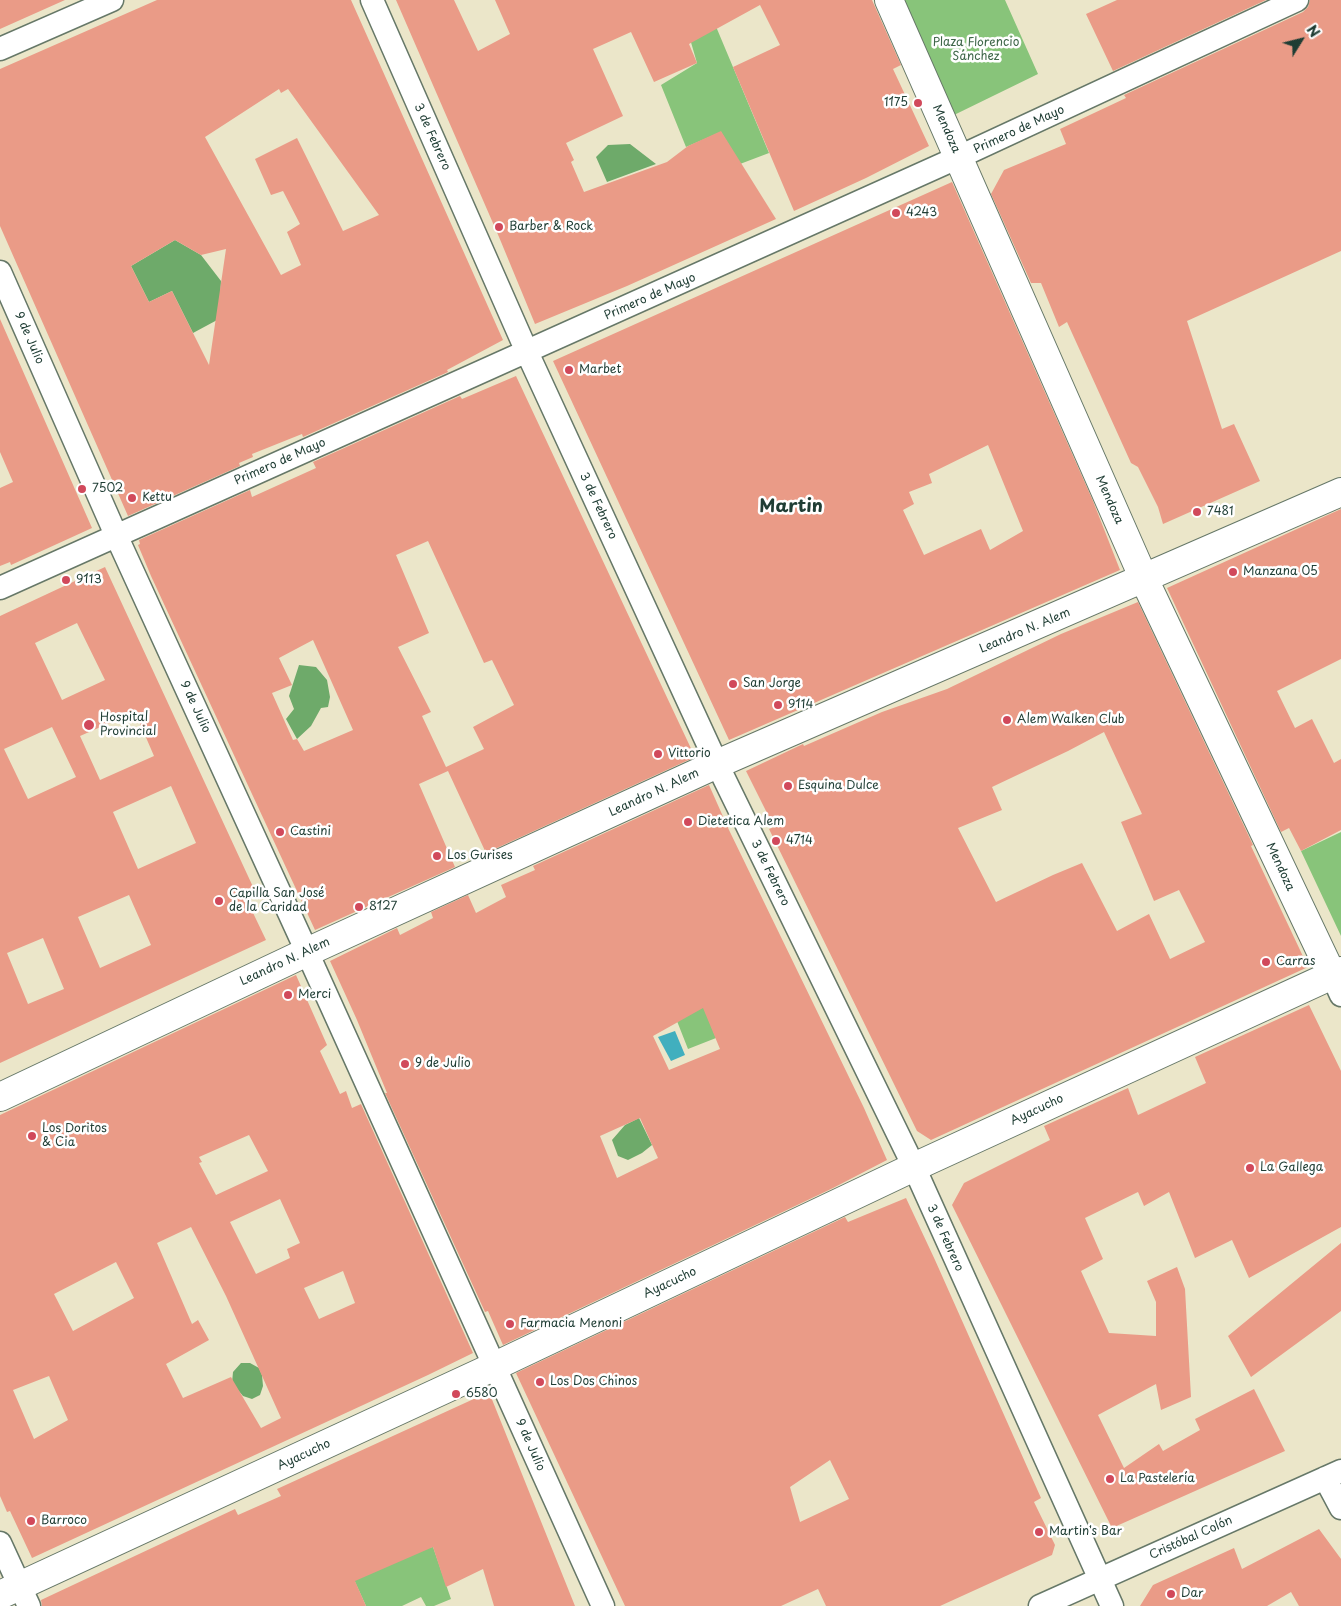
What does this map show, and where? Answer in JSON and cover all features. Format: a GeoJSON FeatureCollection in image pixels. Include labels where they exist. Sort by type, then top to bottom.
{"type":"FeatureCollection","features":[{"type":"Feature","properties":{"kind":"main road","name":"Mendoza"},"geometry":{"type":"LineString","coordinates":[[890,0],[1144,579],[1338,980]]}},
{"type":"Feature","properties":{"kind":"main road","name":"Leandro N. Alem"},"geometry":{"type":"LineString","coordinates":[[0,1097],[308,952],[717,764],[1341,492]]}},
{"type":"Feature","properties":{"kind":"main road","name":"Ayacucho"},"geometry":{"type":"LineString","coordinates":[[16,1596],[914,1167],[1338,980]]}},
{"type":"Feature","properties":{"kind":"street"},"geometry":{"type":"LineString","coordinates":[[0,49],[112,0]]}},
{"type":"Feature","properties":{"kind":"street","name":"3 de Febrero"},"geometry":{"type":"LineString","coordinates":[[372,0],[527,352],[717,764],[914,1167],[1112,1606]]}},
{"type":"Feature","properties":{"kind":"street","name":"Primero de Mayo"},"geometry":{"type":"LineString","coordinates":[[0,588],[116,534],[527,352],[959,157],[1297,0]]}},
{"type":"Feature","properties":{"kind":"street","name":"9 de Julio"},"geometry":{"type":"LineString","coordinates":[[0,272],[116,534],[308,952],[603,1606]]}},
{"type":"Feature","properties":{"kind":"street"},"geometry":{"type":"LineString","coordinates":[[1333,1474],[1341,1508]]}},
{"type":"Feature","properties":{"kind":"street","name":"Cristóbal Colón"},"geometry":{"type":"LineString","coordinates":[[1040,1606],[1333,1474]]}},
{"type":"Feature","properties":{"kind":"street"},"geometry":{"type":"LineString","coordinates":[[0,1543],[16,1596]]}},
{"type":"Feature","properties":{"kind":"green space","name":"Plaza Florencio Sánchez"},"geometry":{"type":"Polygon","coordinates":[[[904,0],[1005,0],[1038,74],[954,115],[904,0]]]}},
{"type":"Feature","properties":{"kind":"green space"},"geometry":{"type":"Polygon","coordinates":[[[712,17],[769,153],[740,164],[721,132],[686,147],[661,85],[697,63],[688,32],[712,17]]]}},
{"type":"Feature","properties":{"kind":"green space"},"geometry":{"type":"Polygon","coordinates":[[[630,144],[656,164],[607,182],[596,157],[608,145],[630,144]]]}},
{"type":"Feature","properties":{"kind":"green space"},"geometry":{"type":"Polygon","coordinates":[[[175,240],[201,255],[221,281],[219,319],[193,333],[172,291],[149,302],[131,266],[175,240]]]}},
{"type":"Feature","properties":{"kind":"green space"},"geometry":{"type":"Polygon","coordinates":[[[299,665],[316,667],[327,680],[330,697],[328,707],[321,708],[311,726],[297,739],[286,719],[294,709],[289,696],[299,665]]]}},
{"type":"Feature","properties":{"kind":"green space"},"geometry":{"type":"Polygon","coordinates":[[[1341,832],[1341,936],[1301,851],[1341,832]]]}},
{"type":"Feature","properties":{"kind":"green space"},"geometry":{"type":"Polygon","coordinates":[[[674,931],[716,1038],[688,1049],[645,940],[674,931]]]}},
{"type":"Feature","properties":{"kind":"green space"},"geometry":{"type":"Polygon","coordinates":[[[639,1118],[652,1145],[628,1160],[618,1156],[612,1140],[625,1125],[639,1118]]]}},
{"type":"Feature","properties":{"kind":"green space"},"geometry":{"type":"Polygon","coordinates":[[[241,1363],[250,1363],[259,1368],[262,1375],[263,1386],[260,1395],[252,1399],[243,1396],[232,1383],[233,1372],[241,1363]]]}},
{"type":"Feature","properties":{"kind":"green space"},"geometry":{"type":"Polygon","coordinates":[[[433,1547],[451,1599],[434,1606],[426,1606],[421,1597],[402,1606],[366,1606],[346,1562],[433,1547]]]}},
{"type":"Feature","properties":{"kind":"water"},"geometry":{"type":"Polygon","coordinates":[[[675,1031],[685,1055],[671,1061],[658,1037],[675,1031]]]}},
{"type":"Feature","properties":{"kind":"building"},"geometry":{"type":"Polygon","coordinates":[[[0,0],[65,0],[0,29],[0,0]]]}},
{"type":"Feature","properties":{"kind":"building"},"geometry":{"type":"Polygon","coordinates":[[[157,0],[351,0],[503,340],[447,370],[448,372],[303,437],[302,434],[252,454],[253,457],[239,463],[240,466],[128,516],[0,226],[0,69],[157,0]],[[279,89],[205,137],[281,275],[301,265],[287,232],[300,224],[283,191],[271,195],[255,159],[297,138],[343,231],[379,215],[288,89],[281,93],[279,89]],[[175,240],[131,266],[149,302],[172,291],[209,365],[226,249],[201,255],[175,240]]]}},
{"type":"Feature","properties":{"kind":"building"},"geometry":{"type":"Polygon","coordinates":[[[396,0],[454,0],[478,51],[510,34],[495,0],[872,0],[901,65],[893,69],[929,146],[866,178],[794,211],[733,67],[780,45],[760,5],[689,44],[697,63],[654,82],[631,32],[593,49],[623,116],[566,143],[574,160],[571,162],[584,192],[667,162],[688,146],[721,131],[776,219],[627,286],[535,324],[396,0]]]}},
{"type":"Feature","properties":{"kind":"building"},"geometry":{"type":"Polygon","coordinates":[[[1117,0],[1266,0],[1113,71],[1086,14],[1117,0]]]}},
{"type":"Feature","properties":{"kind":"building"},"geometry":{"type":"Polygon","coordinates":[[[1310,0],[1341,0],[1341,251],[1187,321],[1222,429],[1234,424],[1260,481],[1163,524],[1158,507],[1138,467],[1131,463],[1067,322],[1059,327],[1041,283],[1031,283],[991,194],[1004,170],[1066,144],[1060,129],[1126,98],[1124,95],[1303,12],[1308,7],[1310,0]]]}},
{"type":"Feature","properties":{"kind":"building"},"geometry":{"type":"Polygon","coordinates":[[[952,182],[1093,501],[1120,570],[729,740],[553,361],[952,182]],[[988,445],[929,474],[932,483],[909,492],[914,504],[903,510],[924,555],[981,529],[990,550],[1023,531],[988,445]]]}},
{"type":"Feature","properties":{"kind":"building"},"geometry":{"type":"Polygon","coordinates":[[[0,319],[92,528],[11,565],[10,562],[0,566],[0,488],[13,482],[0,452],[0,319]]]}},
{"type":"Feature","properties":{"kind":"building"},"geometry":{"type":"Polygon","coordinates":[[[516,376],[695,757],[486,853],[448,771],[419,784],[455,867],[315,930],[151,576],[138,545],[140,544],[139,540],[250,490],[252,497],[316,468],[313,462],[460,396],[462,399],[516,376]],[[428,541],[396,555],[429,633],[398,647],[431,712],[422,716],[446,767],[484,749],[473,727],[514,705],[492,660],[484,663],[428,541]],[[313,640],[279,658],[292,685],[272,693],[293,740],[297,739],[304,751],[353,730],[313,640]]]}},
{"type":"Feature","properties":{"kind":"building"},"geometry":{"type":"Polygon","coordinates":[[[1341,509],[1341,659],[1277,691],[1295,728],[1312,719],[1334,763],[1341,759],[1341,830],[1301,851],[1289,828],[1281,832],[1167,588],[1341,509]]]}},
{"type":"Feature","properties":{"kind":"building","name":"Hospital Provincial"},"geometry":{"type":"Polygon","coordinates":[[[105,567],[254,889],[244,894],[266,940],[0,1063],[0,616],[105,567]],[[77,623],[35,643],[62,700],[105,680],[77,623]],[[135,712],[80,736],[100,780],[154,756],[135,712]],[[52,727],[4,749],[28,799],[76,777],[52,727]],[[171,786],[113,812],[138,869],[196,843],[171,786]],[[129,895],[78,917],[100,968],[151,945],[129,895]],[[43,938],[7,953],[28,1004],[64,989],[43,938]]]}},
{"type":"Feature","properties":{"kind":"building"},"geometry":{"type":"Polygon","coordinates":[[[1138,602],[1253,845],[1251,846],[1308,967],[931,1140],[917,1131],[769,829],[774,827],[746,771],[803,744],[804,746],[882,712],[947,689],[1061,634],[1138,602]],[[1104,732],[992,787],[1002,810],[958,828],[996,902],[1082,863],[1117,931],[1149,914],[1170,959],[1205,942],[1179,890],[1154,901],[1121,822],[1142,814],[1104,732]]]}},
{"type":"Feature","properties":{"kind":"building"},"geometry":{"type":"Polygon","coordinates":[[[709,785],[864,1108],[887,1160],[833,1188],[503,1345],[488,1311],[485,1312],[385,1093],[387,1093],[357,1020],[330,961],[397,928],[400,935],[433,918],[431,912],[468,895],[476,913],[506,897],[501,885],[535,870],[533,866],[709,785]],[[703,1008],[653,1036],[669,1070],[720,1049],[703,1008]],[[640,1118],[600,1136],[617,1178],[658,1158],[640,1118]]]}},
{"type":"Feature","properties":{"kind":"building"},"geometry":{"type":"Polygon","coordinates":[[[296,975],[327,1045],[320,1051],[340,1094],[346,1091],[352,1108],[361,1104],[473,1353],[32,1558],[10,1511],[7,1512],[0,1496],[0,1115],[296,975]],[[249,1135],[199,1157],[202,1162],[199,1163],[216,1195],[268,1171],[249,1135]],[[280,1199],[230,1222],[256,1274],[290,1258],[287,1249],[300,1243],[280,1199]],[[191,1227],[157,1243],[192,1324],[198,1320],[209,1340],[166,1364],[183,1398],[231,1377],[261,1428],[281,1418],[226,1296],[191,1227]],[[116,1262],[54,1294],[73,1331],[134,1298],[116,1262]],[[343,1271],[304,1288],[319,1319],[355,1303],[343,1271]],[[49,1376],[13,1390],[34,1439],[68,1420],[49,1376]]]}},
{"type":"Feature","properties":{"kind":"building"},"geometry":{"type":"Polygon","coordinates":[[[1309,1005],[1341,1071],[1341,1227],[1249,1278],[1232,1240],[1195,1258],[1169,1192],[1144,1206],[1138,1192],[1085,1218],[1103,1259],[1081,1271],[1109,1333],[1156,1336],[1156,1302],[1147,1281],[1177,1267],[1185,1289],[1191,1397],[1161,1410],[1156,1384],[1098,1415],[1124,1468],[1159,1444],[1163,1451],[1200,1430],[1195,1419],[1254,1389],[1285,1451],[1112,1528],[952,1205],[964,1183],[1050,1140],[1044,1126],[1128,1088],[1138,1115],[1206,1083],[1195,1057],[1309,1005]]]}},
{"type":"Feature","properties":{"kind":"building"},"geometry":{"type":"Polygon","coordinates":[[[906,1198],[1041,1498],[1034,1502],[1055,1545],[1052,1555],[940,1606],[826,1606],[818,1589],[781,1606],[625,1606],[516,1373],[845,1217],[848,1222],[906,1198]],[[830,1460],[790,1487],[800,1522],[849,1499],[830,1460]]]}},
{"type":"Feature","properties":{"kind":"building"},"geometry":{"type":"Polygon","coordinates":[[[1341,1243],[1341,1311],[1251,1377],[1228,1336],[1341,1243]]]}},
{"type":"Feature","properties":{"kind":"building"},"geometry":{"type":"Polygon","coordinates":[[[489,1392],[575,1606],[494,1606],[483,1569],[446,1587],[433,1547],[355,1581],[366,1606],[42,1606],[41,1600],[235,1509],[238,1515],[281,1496],[277,1489],[489,1392]]]}},
{"type":"Feature","properties":{"kind":"building"},"geometry":{"type":"Polygon","coordinates":[[[1319,1529],[1341,1559],[1341,1606],[1299,1606],[1291,1592],[1267,1606],[1140,1606],[1153,1585],[1234,1548],[1242,1569],[1319,1529]]]}},
{"type":"Feature","properties":{"kind":"place","name":"1175"},"geometry":{"type":"Point","coordinates":[918,103]}},
{"type":"Feature","properties":{"kind":"place","name":"4243"},"geometry":{"type":"Point","coordinates":[896,213]}},
{"type":"Feature","properties":{"kind":"place","name":"Barber & Rock"},"geometry":{"type":"Point","coordinates":[499,227]}},
{"type":"Feature","properties":{"kind":"place","name":"Marbet"},"geometry":{"type":"Point","coordinates":[569,370]}},
{"type":"Feature","properties":{"kind":"place","name":"7502"},"geometry":{"type":"Point","coordinates":[82,489]}},
{"type":"Feature","properties":{"kind":"place","name":"Kettu"},"geometry":{"type":"Point","coordinates":[132,498]}},
{"type":"Feature","properties":{"kind":"place","name":"7481"},"geometry":{"type":"Point","coordinates":[1197,512]}},
{"type":"Feature","properties":{"kind":"place","name":"Manzana 05"},"geometry":{"type":"Point","coordinates":[1233,572]}},
{"type":"Feature","properties":{"kind":"place","name":"9113"},"geometry":{"type":"Point","coordinates":[66,580]}},
{"type":"Feature","properties":{"kind":"place","name":"San Jorge"},"geometry":{"type":"Point","coordinates":[733,684]}},
{"type":"Feature","properties":{"kind":"place","name":"9114"},"geometry":{"type":"Point","coordinates":[778,705]}},
{"type":"Feature","properties":{"kind":"place","name":"Alem Walken Club"},"geometry":{"type":"Point","coordinates":[1007,720]}},
{"type":"Feature","properties":{"kind":"place","name":"Hospital Provincial"},"geometry":{"type":"Point","coordinates":[89,725]}},
{"type":"Feature","properties":{"kind":"place","name":"Vittorio"},"geometry":{"type":"Point","coordinates":[658,754]}},
{"type":"Feature","properties":{"kind":"place","name":"Esquina Dulce"},"geometry":{"type":"Point","coordinates":[788,786]}},
{"type":"Feature","properties":{"kind":"place","name":"Dietetica Alem"},"geometry":{"type":"Point","coordinates":[688,822]}},
{"type":"Feature","properties":{"kind":"place","name":"Castini"},"geometry":{"type":"Point","coordinates":[280,832]}},
{"type":"Feature","properties":{"kind":"place","name":"4714"},"geometry":{"type":"Point","coordinates":[776,841]}},
{"type":"Feature","properties":{"kind":"place","name":"Los Gurises"},"geometry":{"type":"Point","coordinates":[437,856]}},
{"type":"Feature","properties":{"kind":"place","name":"Capilla San José de la Caridad"},"geometry":{"type":"Point","coordinates":[219,901]}},
{"type":"Feature","properties":{"kind":"place","name":"8127"},"geometry":{"type":"Point","coordinates":[359,907]}},
{"type":"Feature","properties":{"kind":"place","name":"Carras"},"geometry":{"type":"Point","coordinates":[1266,962]}},
{"type":"Feature","properties":{"kind":"place","name":"Merci"},"geometry":{"type":"Point","coordinates":[288,995]}},
{"type":"Feature","properties":{"kind":"place","name":"9 de Julio"},"geometry":{"type":"Point","coordinates":[405,1064]}},
{"type":"Feature","properties":{"kind":"place","name":"Los Doritos & Cia"},"geometry":{"type":"Point","coordinates":[32,1136]}},
{"type":"Feature","properties":{"kind":"place","name":"La Gallega"},"geometry":{"type":"Point","coordinates":[1250,1168]}},
{"type":"Feature","properties":{"kind":"place","name":"Farmacia Menoni"},"geometry":{"type":"Point","coordinates":[510,1324]}},
{"type":"Feature","properties":{"kind":"place","name":"Los Dos Chinos"},"geometry":{"type":"Point","coordinates":[540,1382]}},
{"type":"Feature","properties":{"kind":"place","name":"6580"},"geometry":{"type":"Point","coordinates":[456,1394]}},
{"type":"Feature","properties":{"kind":"place","name":"La Pastelería"},"geometry":{"type":"Point","coordinates":[1110,1479]}},
{"type":"Feature","properties":{"kind":"place","name":"Barroco"},"geometry":{"type":"Point","coordinates":[31,1521]}},
{"type":"Feature","properties":{"kind":"place","name":"Martin's Bar"},"geometry":{"type":"Point","coordinates":[1039,1532]}},
{"type":"Feature","properties":{"kind":"place","name":"Dar"},"geometry":{"type":"Point","coordinates":[1171,1594]}},
{"type":"Feature","properties":{"kind":"district","name":"Martin"},"geometry":{"type":"Point","coordinates":[791,507]}}]}
